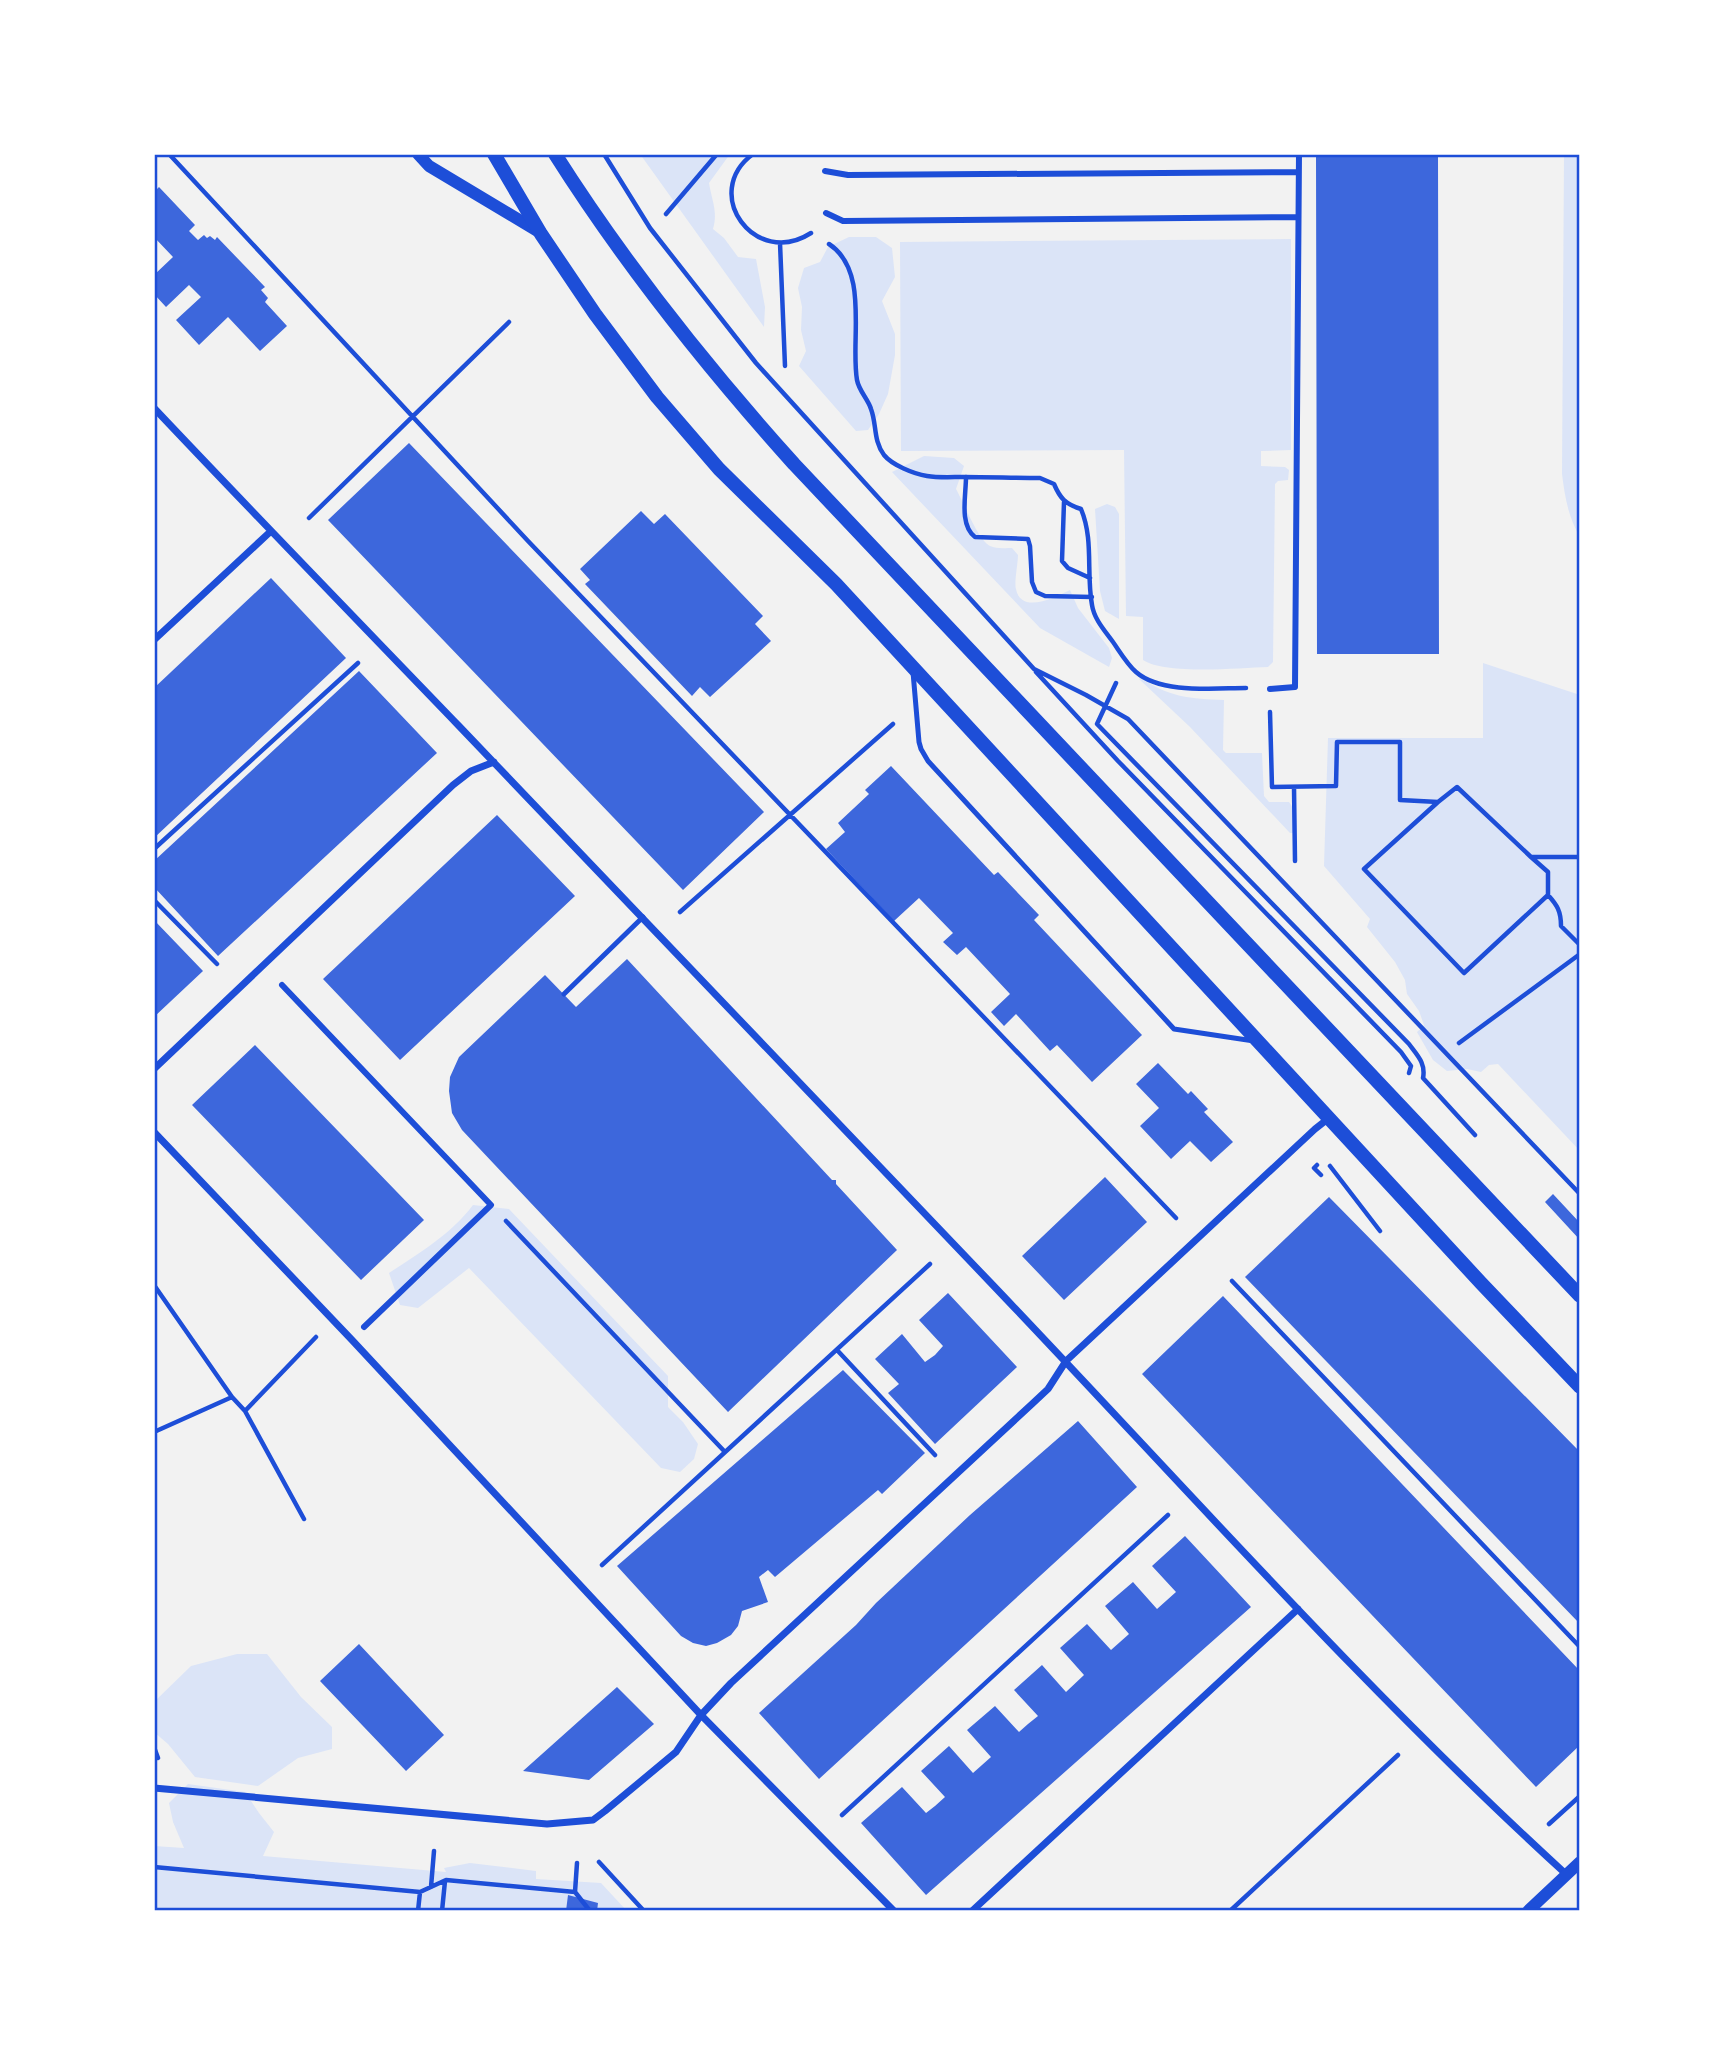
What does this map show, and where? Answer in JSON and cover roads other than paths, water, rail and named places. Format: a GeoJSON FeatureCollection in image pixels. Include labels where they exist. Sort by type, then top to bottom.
{"type":"FeatureCollection","features":[{"type":"Feature","properties":{"kind":"main road"},"geometry":{"type":"LineString","coordinates":[[494,154],[541,234],[603,324],[657,397],[719,469],[836,584],[1580,1387]]}},
{"type":"Feature","properties":{"kind":"main road"},"geometry":{"type":"LineString","coordinates":[[555,154],[606,231],[687,340],[793,464],[1580,1296]]}},
{"type":"Feature","properties":{"kind":"street"},"geometry":{"type":"LineString","coordinates":[[418,154],[429,166],[541,234]]}},
{"type":"Feature","properties":{"kind":"street"},"geometry":{"type":"LineString","coordinates":[[1270,689],[1295,687],[1299,154]]}},
{"type":"Feature","properties":{"kind":"street"},"geometry":{"type":"LineString","coordinates":[[824,171],[848,175],[1298,172]]}},
{"type":"Feature","properties":{"kind":"street"},"geometry":{"type":"LineString","coordinates":[[826,213],[844,221],[1298,217]]}},
{"type":"Feature","properties":{"kind":"street"},"geometry":{"type":"LineString","coordinates":[[154,408],[1066,1361],[1298,1609],[1483,1796],[1567,1875]]}},
{"type":"Feature","properties":{"kind":"street"},"geometry":{"type":"LineString","coordinates":[[154,640],[270,532]]}},
{"type":"Feature","properties":{"kind":"street"},"geometry":{"type":"LineString","coordinates":[[154,1069],[453,785],[471,771],[494,762]]}},
{"type":"Feature","properties":{"kind":"street"},"geometry":{"type":"LineString","coordinates":[[282,985],[491,1205],[364,1327]]}},
{"type":"Feature","properties":{"kind":"street"},"geometry":{"type":"LineString","coordinates":[[154,1788],[547,1824],[593,1820],[676,1752],[701,1715],[731,1683],[1048,1389],[1066,1361],[1329,1118]]}},
{"type":"Feature","properties":{"kind":"street"},"geometry":{"type":"LineString","coordinates":[[154,1132],[701,1715],[894,1911]]}},
{"type":"Feature","properties":{"kind":"street"},"geometry":{"type":"LineString","coordinates":[[972,1911],[1298,1609]]}},
{"type":"Feature","properties":{"kind":"street"},"geometry":{"type":"LineString","coordinates":[[1528,1911],[1580,1862]]}},
{"type":"Feature","properties":{"kind":"lane"},"geometry":{"type":"LineString","coordinates":[[912,667],[919,742],[928,761],[1174,1029],[1261,1043]]}},
{"type":"Feature","properties":{"kind":"lane"},"geometry":{"type":"LineString","coordinates":[[564,994],[643,917]]}}]}
